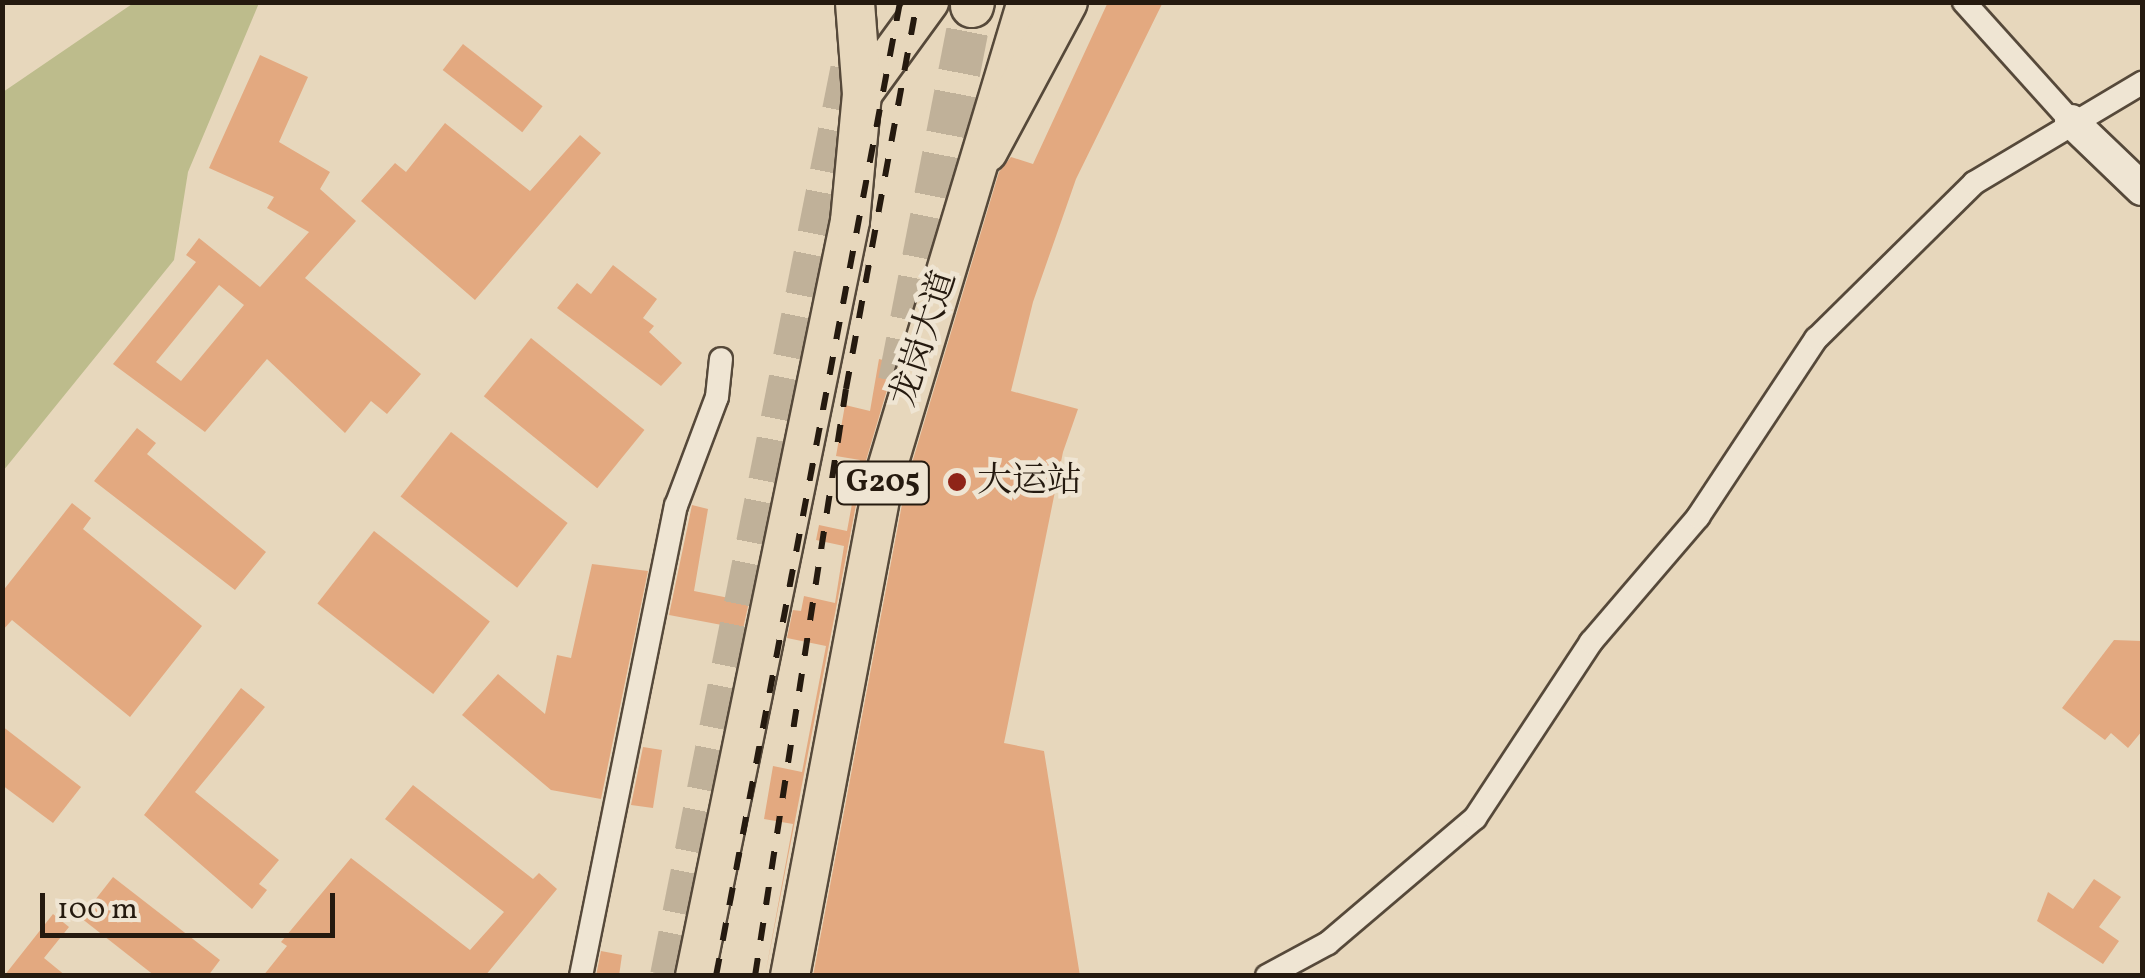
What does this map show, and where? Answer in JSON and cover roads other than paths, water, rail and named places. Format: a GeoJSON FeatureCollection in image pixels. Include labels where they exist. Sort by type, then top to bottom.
{"type":"FeatureCollection","features":[{"type":"Feature","properties":{"kind":"highway"},"geometry":{"type":"LineString","coordinates":[[986,151],[1066,2]]}},
{"type":"Feature","properties":{"kind":"main road","name":"G205"},"geometry":{"type":"LineString","coordinates":[[695,976],[850,221],[862,94],[855,2]]}},
{"type":"Feature","properties":{"kind":"main road"},"geometry":{"type":"LineString","coordinates":[[862,94],[929,2]]}},
{"type":"Feature","properties":{"kind":"main road","name":"龙岗大道"},"geometry":{"type":"LineString","coordinates":[[790,976],[884,478],[910,377],[986,151],[1027,2]]}},
{"type":"Feature","properties":{"kind":"street"},"geometry":{"type":"LineString","coordinates":[[1964,2],[2071,121],[2142,188]]}},
{"type":"Feature","properties":{"kind":"street"},"geometry":{"type":"LineString","coordinates":[[1267,976],[1328,943],[1475,818],[1591,642],[1698,517],[1816,339],[1974,183],[2071,121],[2142,83]]}},
{"type":"Feature","properties":{"kind":"street"},"geometry":{"type":"LineString","coordinates":[[581,976],[676,506],[717,397],[721,359]]}},
{"type":"Feature","properties":{"kind":"tunnel"},"geometry":{"type":"LineString","coordinates":[[899,382],[972,6]]}},
{"type":"Feature","properties":{"kind":"tunnel"},"geometry":{"type":"LineString","coordinates":[[671,976],[853,61]]}},
{"type":"Feature","properties":{"kind":"railway"},"geometry":{"type":"LineString","coordinates":[[716,976],[900,2]]}},
{"type":"Feature","properties":{"kind":"railway"},"geometry":{"type":"LineString","coordinates":[[755,976],[846,389],[917,2]]}},
{"type":"Feature","properties":{"kind":"place","name":"大运站"},"geometry":{"type":"Point","coordinates":[957,482]}}]}
